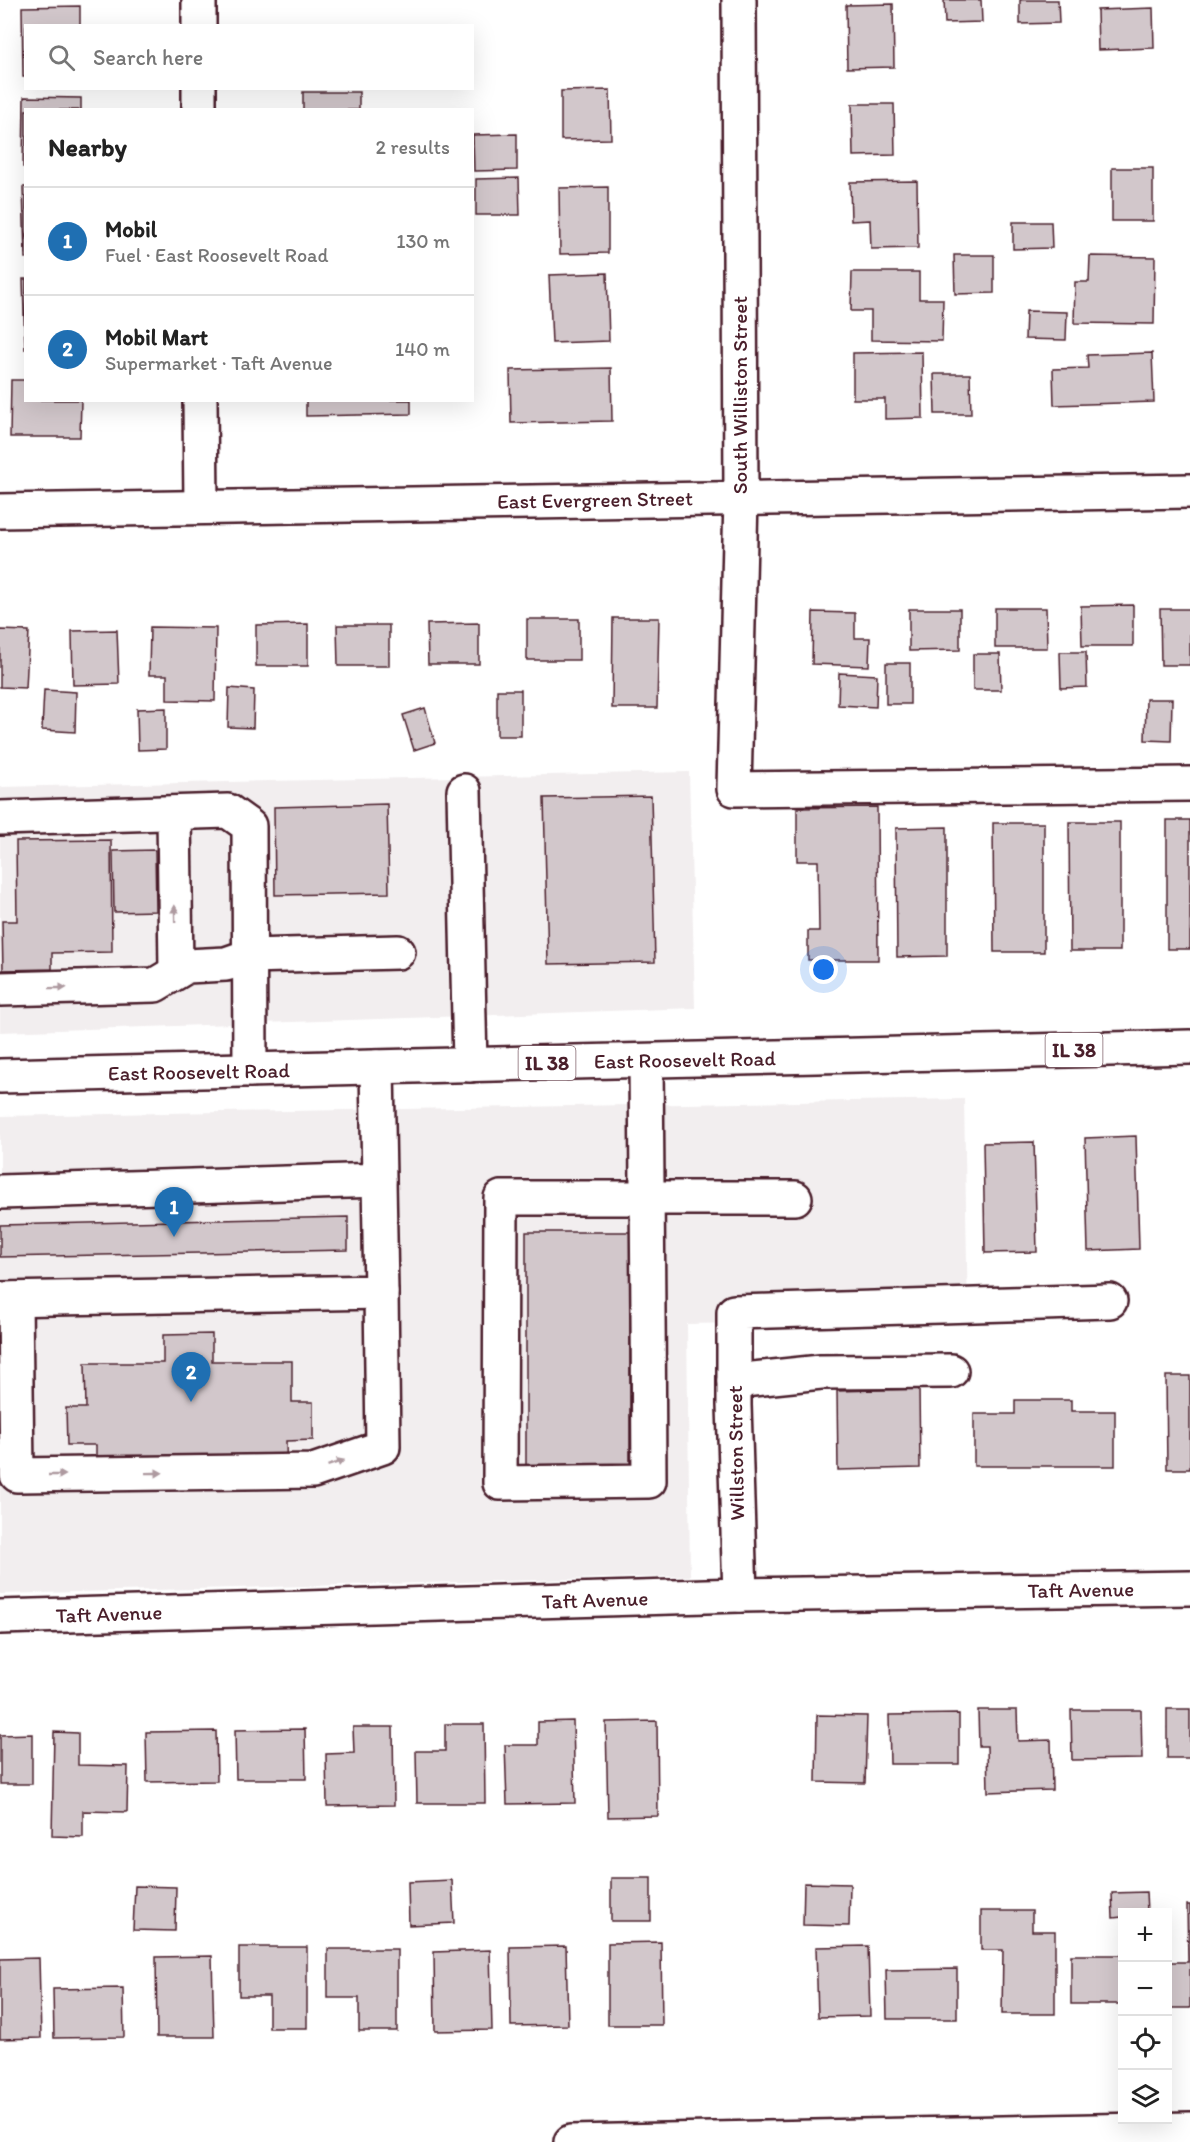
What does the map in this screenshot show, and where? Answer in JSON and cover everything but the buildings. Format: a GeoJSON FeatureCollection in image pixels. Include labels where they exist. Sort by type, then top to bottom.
{"type":"FeatureCollection","features":[{"type":"Feature","properties":{"kind":"street"},"geometry":{"type":"LineString","coordinates":[[199,0],[199,24]]}},
{"type":"Feature","properties":{"kind":"street","name":"South Williston Street"},"geometry":{"type":"LineString","coordinates":[[739,0],[741,498],[734,789],[1190,784]]}},
{"type":"Feature","properties":{"kind":"street"},"geometry":{"type":"LineString","coordinates":[[199,90],[199,108]]}},
{"type":"Feature","properties":{"kind":"street"},"geometry":{"type":"LineString","coordinates":[[200,402],[201,507]]}},
{"type":"Feature","properties":{"kind":"street","name":"East Evergreen Street"},"geometry":{"type":"LineString","coordinates":[[0,511],[1190,491]]}},
{"type":"Feature","properties":{"kind":"street"},"geometry":{"type":"LineString","coordinates":[[464,791],[470,1065]]}},
{"type":"Feature","properties":{"kind":"street"},"geometry":{"type":"LineString","coordinates":[[0,818],[228,811],[249,826],[250,1071]]}},
{"type":"Feature","properties":{"kind":"street"},"geometry":{"type":"LineString","coordinates":[[174,813],[176,972]]}},
{"type":"Feature","properties":{"kind":"street"},"geometry":{"type":"LineString","coordinates":[[0,989],[155,985],[187,966],[226,964],[249,956],[398,952]]}},
{"type":"Feature","properties":{"kind":"street","name":"East Roosevelt Road"},"geometry":{"type":"LineString","coordinates":[[0,1076],[1190,1047]]}},
{"type":"Feature","properties":{"kind":"street"},"geometry":{"type":"LineString","coordinates":[[646,1061],[647,1199],[649,1481],[500,1482],[501,1198],[647,1199],[795,1198]]}},
{"type":"Feature","properties":{"kind":"street"},"geometry":{"type":"LineString","coordinates":[[377,1068],[381,1292],[383,1447],[312,1470],[17,1475],[7,1299],[381,1292]]}},
{"type":"Feature","properties":{"kind":"street"},"geometry":{"type":"LineString","coordinates":[[0,1192],[379,1180]]}},
{"type":"Feature","properties":{"kind":"street","name":"Willston Street"},"geometry":{"type":"LineString","coordinates":[[740,1595],[734,1312],[1110,1301]]}},
{"type":"Feature","properties":{"kind":"street"},"geometry":{"type":"LineString","coordinates":[[734,1381],[821,1372],[951,1371]]}},
{"type":"Feature","properties":{"kind":"street","name":"Taft Avenue"},"geometry":{"type":"LineString","coordinates":[[0,1617],[740,1595],[1190,1588]]}},
{"type":"Feature","properties":{"kind":"street"},"geometry":{"type":"LineString","coordinates":[[571,2142],[1190,2129]]}},
{"type":"Feature","properties":{"kind":"shaded area"},"geometry":{"type":"Polygon","coordinates":[[[689,772],[695,1008],[0,1032],[0,787],[689,772]]]}},
{"type":"Feature","properties":{"kind":"shaded area"},"geometry":{"type":"Polygon","coordinates":[[[964,1099],[968,1319],[687,1324],[690,1576],[0,1594],[0,1116],[964,1099]]]}},
{"type":"Feature","properties":{"kind":"place","name":"Mobil"},"geometry":{"type":"Point","coordinates":[174,1237]}},
{"type":"Feature","properties":{"kind":"place","name":"Mobil Mart"},"geometry":{"type":"Point","coordinates":[191,1402]}}]}
